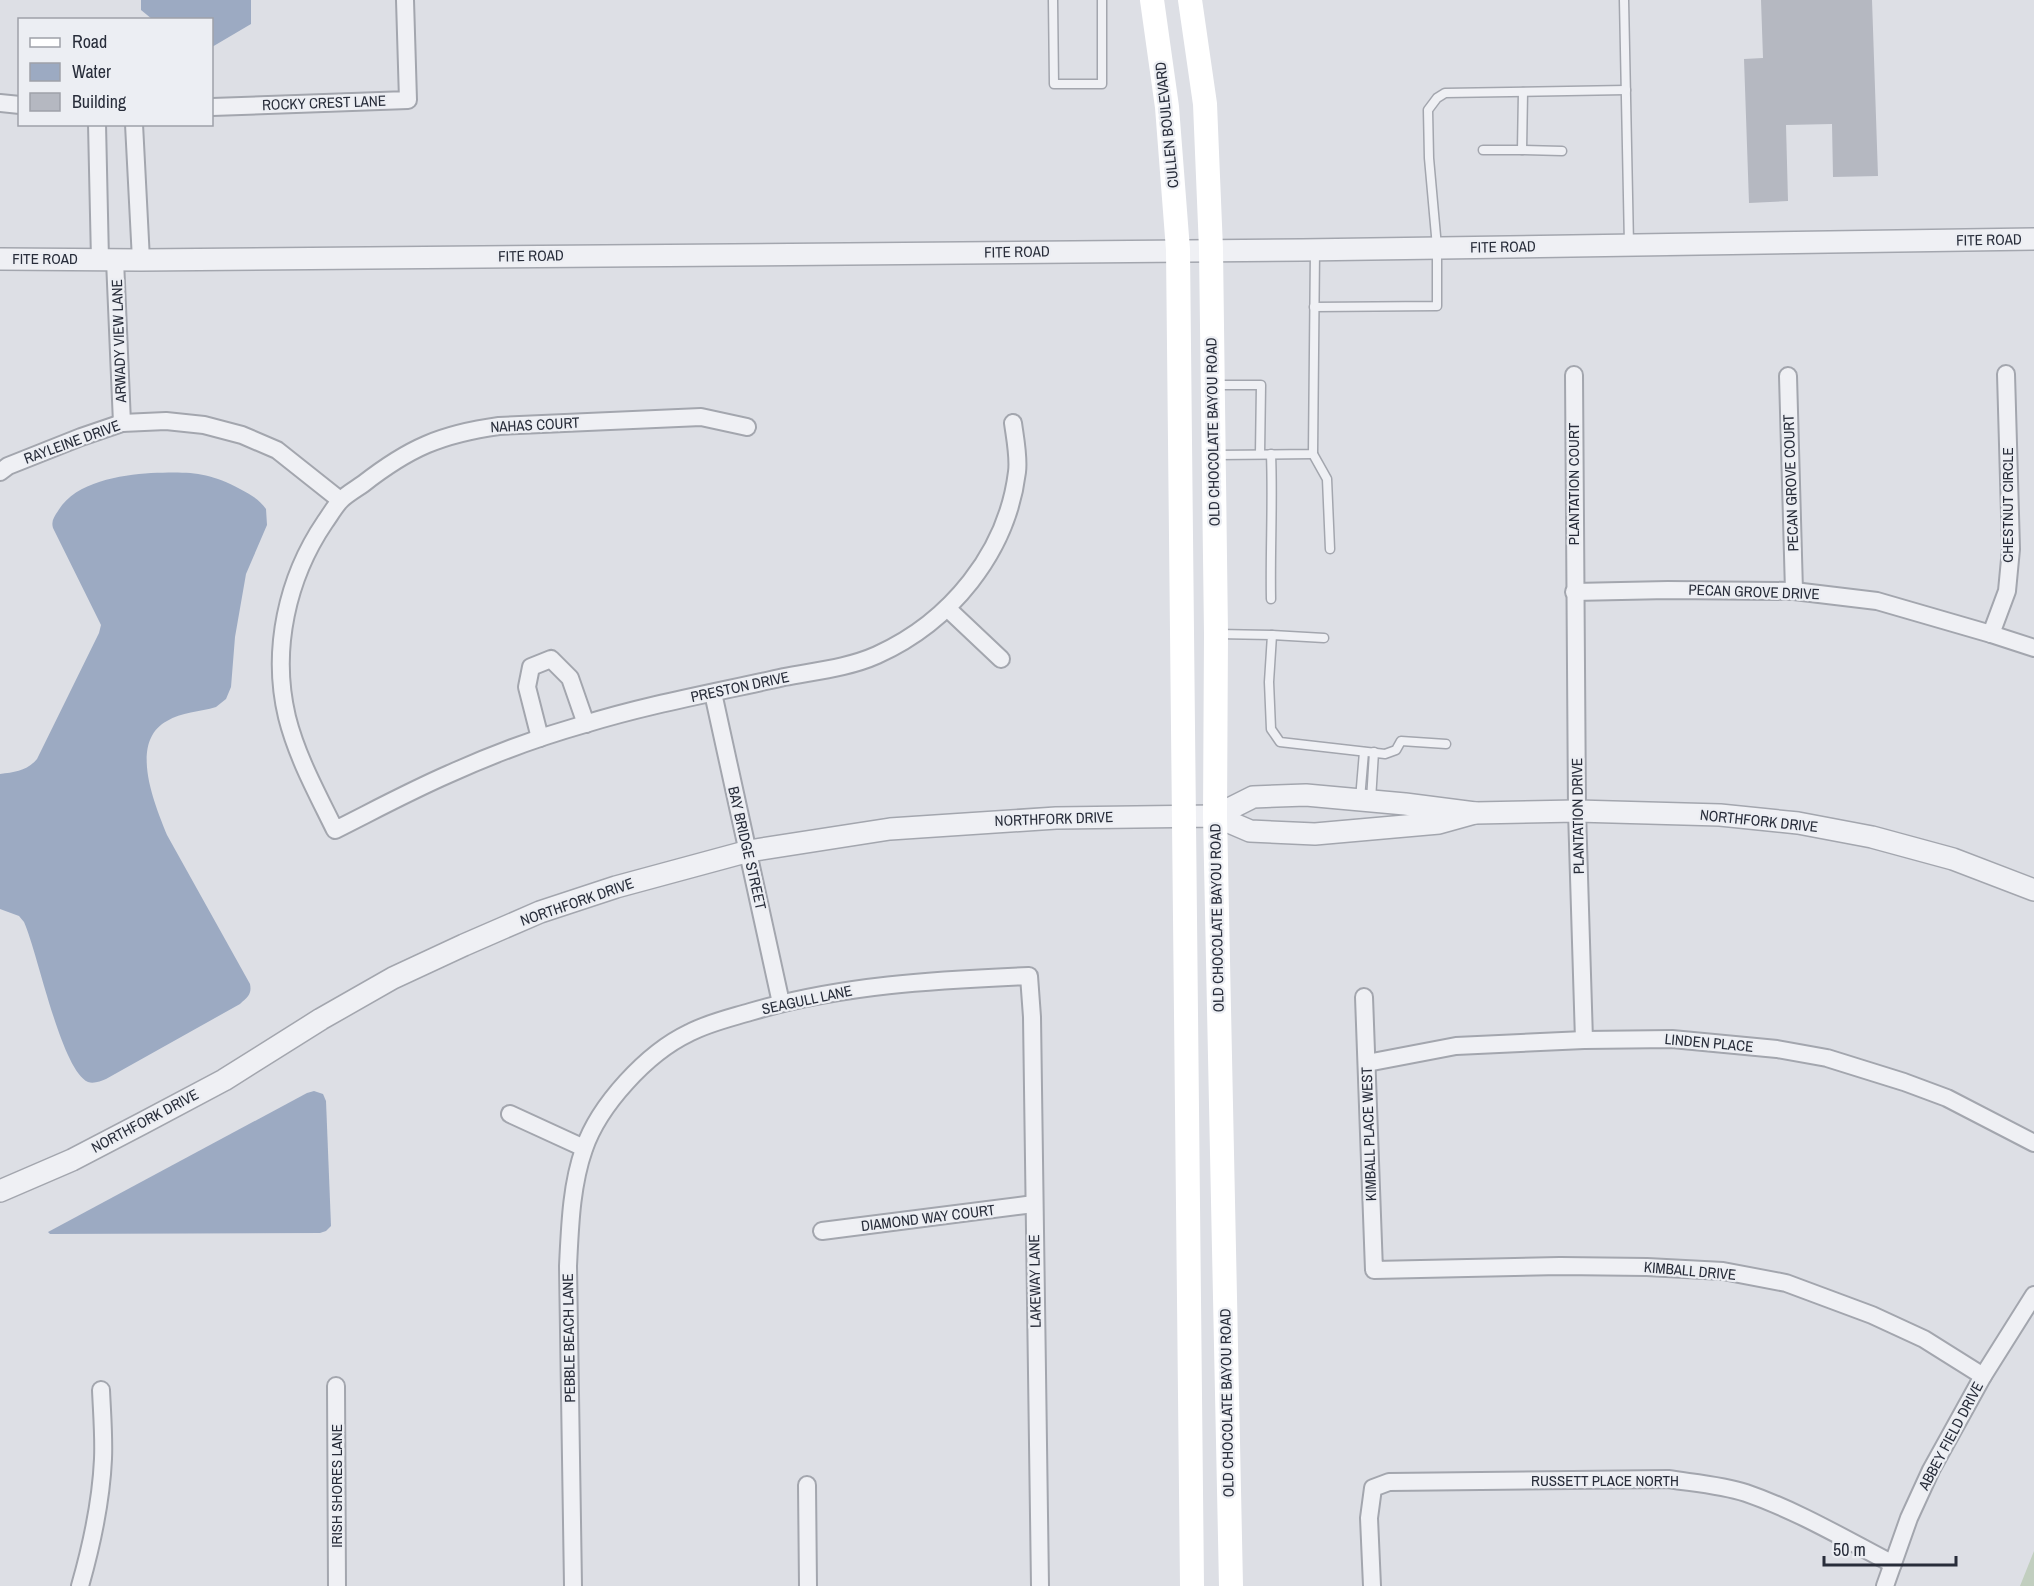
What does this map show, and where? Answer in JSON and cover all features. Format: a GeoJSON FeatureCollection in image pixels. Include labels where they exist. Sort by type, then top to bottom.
{"type":"FeatureCollection","features":[{"type":"Feature","properties":{"kind":"main road","name":"CULLEN BOULEVARD"},"geometry":{"type":"LineString","coordinates":[[1152,0],[1167,107],[1178,250]]}},
{"type":"Feature","properties":{"kind":"main road"},"geometry":{"type":"LineString","coordinates":[[1190,0],[1205,104],[1211,249]]}},
{"type":"Feature","properties":{"kind":"main road","name":"OLD CHOCOLATE BAYOU ROAD"},"geometry":{"type":"LineString","coordinates":[[1211,249],[1216,634],[1215,816],[1231,1586]]}},
{"type":"Feature","properties":{"kind":"main road"},"geometry":{"type":"LineString","coordinates":[[1178,250],[1192,1586]]}},
{"type":"Feature","properties":{"kind":"street","name":"ROCKY CREST LANE"},"geometry":{"type":"LineString","coordinates":[[213,107],[408,100],[405,0]]}},
{"type":"Feature","properties":{"kind":"street"},"geometry":{"type":"LineString","coordinates":[[0,104],[18,105]]}},
{"type":"Feature","properties":{"kind":"street","name":"ARWADY VIEW LANE"},"geometry":{"type":"LineString","coordinates":[[97,126],[122,423]]}},
{"type":"Feature","properties":{"kind":"street"},"geometry":{"type":"LineString","coordinates":[[134,126],[141,260]]}},
{"type":"Feature","properties":{"kind":"street","name":"FITE ROAD"},"geometry":{"type":"LineString","coordinates":[[0,259],[141,260],[1315,249],[2034,239]]}},
{"type":"Feature","properties":{"kind":"street","name":"CHESTNUT CIRCLE"},"geometry":{"type":"LineString","coordinates":[[1991,634],[2007,591],[2011,549],[2006,374]]}},
{"type":"Feature","properties":{"kind":"street","name":"PLANTATION COURT"},"geometry":{"type":"LineString","coordinates":[[1574,375],[1574,592]]}},
{"type":"Feature","properties":{"kind":"street","name":"PECAN GROVE COURT"},"geometry":{"type":"LineString","coordinates":[[1788,376],[1794,591]]}},
{"type":"Feature","properties":{"kind":"street","name":"NAHAS COURT"},"geometry":{"type":"LineString","coordinates":[[335,830],[298,754],[287,716],[282,686],[281,656],[286,613],[296,575],[316,536],[340,500],[387,465],[415,448],[467,430],[499,426],[700,417],[747,428]]}},
{"type":"Feature","properties":{"kind":"street","name":"RAYLEINE DRIVE"},"geometry":{"type":"LineString","coordinates":[[3,464],[122,423],[166,421],[204,425],[242,435],[277,450],[340,500]]}},
{"type":"Feature","properties":{"kind":"street","name":"PRESTON DRIVE"},"geometry":{"type":"LineString","coordinates":[[335,830],[449,774],[540,738],[632,711],[837,668],[877,655],[914,634],[947,608],[977,576],[993,546],[1010,508],[1017,470],[1013,423]]}},
{"type":"Feature","properties":{"kind":"street","name":"PECAN GROVE DRIVE"},"geometry":{"type":"LineString","coordinates":[[1574,592],[1794,591],[1877,601],[2034,648]]}},
{"type":"Feature","properties":{"kind":"street","name":"PLANTATION DRIVE"},"geometry":{"type":"LineString","coordinates":[[1574,592],[1577,811],[1584,1040]]}},
{"type":"Feature","properties":{"kind":"street"},"geometry":{"type":"LineString","coordinates":[[947,608],[1001,659]]}},
{"type":"Feature","properties":{"kind":"street"},"geometry":{"type":"LineString","coordinates":[[540,738],[527,687],[531,667],[551,659],[570,678],[586,724]]}},
{"type":"Feature","properties":{"kind":"street","name":"BAY BRIDGE STREET"},"geometry":{"type":"LineString","coordinates":[[713,693],[781,1003]]}},
{"type":"Feature","properties":{"kind":"street","name":"NORTHFORK DRIVE"},"geometry":{"type":"LineString","coordinates":[[1215,816],[1253,797],[1306,795],[1475,813],[1577,811],[1720,815],[1798,823],[1872,837],[1919,849],[1993,873],[2034,890]]}},
{"type":"Feature","properties":{"kind":"street","name":"NORTHFORK DRIVE"},"geometry":{"type":"LineString","coordinates":[[0,1191],[72,1160],[143,1123],[224,1080],[321,1019],[393,978],[464,945],[540,912],[616,887],[749,851],[890,829],[1056,818],[1215,816],[1250,831],[1315,834],[1439,823],[1475,813]]}},
{"type":"Feature","properties":{"kind":"street","name":"SEAGULL LANE"},"geometry":{"type":"LineString","coordinates":[[612,1098],[636,1072],[688,1033],[781,1003],[884,985],[934,980],[1029,976]]}},
{"type":"Feature","properties":{"kind":"street","name":"LAKEWAY LANE"},"geometry":{"type":"LineString","coordinates":[[1029,976],[1032,1017],[1040,1586]]}},
{"type":"Feature","properties":{"kind":"street","name":"KIMBALL PLACE WEST"},"geometry":{"type":"LineString","coordinates":[[1364,997],[1374,1270]]}},
{"type":"Feature","properties":{"kind":"street","name":"LINDEN PLACE"},"geometry":{"type":"LineString","coordinates":[[1367,1063],[1456,1046],[1584,1040],[1672,1039],[1777,1049],[1827,1058],[1904,1082],[1947,1098],[2034,1143]]}},
{"type":"Feature","properties":{"kind":"street","name":"PEBBLE BEACH LANE"},"geometry":{"type":"LineString","coordinates":[[573,1586],[568,1266],[571,1213],[584,1148],[612,1098]]}},
{"type":"Feature","properties":{"kind":"street"},"geometry":{"type":"LineString","coordinates":[[510,1114],[584,1148]]}},
{"type":"Feature","properties":{"kind":"street","name":"DIAMOND WAY COURT"},"geometry":{"type":"LineString","coordinates":[[822,1231],[1034,1204]]}},
{"type":"Feature","properties":{"kind":"street","name":"KIMBALL DRIVE"},"geometry":{"type":"LineString","coordinates":[[1374,1270],[1560,1266],[1723,1271],[1786,1283],[1872,1315],[1924,1339],[1983,1376]]}},
{"type":"Feature","properties":{"kind":"street","name":"ABBEY FIELD DRIVE"},"geometry":{"type":"LineString","coordinates":[[1885,1586],[1909,1518],[1931,1470],[1983,1376],[2034,1295]]}},
{"type":"Feature","properties":{"kind":"street","name":"IRISH SHORES LANE"},"geometry":{"type":"LineString","coordinates":[[336,1386],[337,1586]]}},
{"type":"Feature","properties":{"kind":"street"},"geometry":{"type":"LineString","coordinates":[[80,1586],[91,1548],[99,1506],[103,1458],[101,1390]]}},
{"type":"Feature","properties":{"kind":"street","name":"RUSSETT PLACE NORTH"},"geometry":{"type":"LineString","coordinates":[[1371,1586],[1369,1518],[1373,1488],[1389,1482],[1668,1479],[1700,1484],[1744,1492],[1783,1507],[1893,1564]]}},
{"type":"Feature","properties":{"kind":"street"},"geometry":{"type":"LineString","coordinates":[[807,1485],[808,1586]]}},
{"type":"Feature","properties":{"kind":"lane"},"geometry":{"type":"LineString","coordinates":[[1053,0],[1054,84],[1102,84],[1102,0]]}},
{"type":"Feature","properties":{"kind":"lane"},"geometry":{"type":"LineString","coordinates":[[1624,0],[1629,245]]}},
{"type":"Feature","properties":{"kind":"lane"},"geometry":{"type":"LineString","coordinates":[[1314,307],[1437,306],[1437,247],[1429,158],[1428,110],[1437,98],[1445,93],[1626,90]]}},
{"type":"Feature","properties":{"kind":"lane"},"geometry":{"type":"LineString","coordinates":[[1522,150],[1523,92]]}},
{"type":"Feature","properties":{"kind":"lane"},"geometry":{"type":"LineString","coordinates":[[1483,150],[1562,151]]}},
{"type":"Feature","properties":{"kind":"lane"},"geometry":{"type":"LineString","coordinates":[[1315,249],[1313,454],[1327,479],[1330,549]]}},
{"type":"Feature","properties":{"kind":"lane"},"geometry":{"type":"LineString","coordinates":[[1213,385],[1262,385],[1260,454]]}},
{"type":"Feature","properties":{"kind":"lane"},"geometry":{"type":"LineString","coordinates":[[1271,454],[1273,489],[1270,537],[1271,599]]}},
{"type":"Feature","properties":{"kind":"lane"},"geometry":{"type":"LineString","coordinates":[[1214,455],[1313,454]]}},
{"type":"Feature","properties":{"kind":"lane"},"geometry":{"type":"LineString","coordinates":[[1216,634],[1324,638]]}},
{"type":"Feature","properties":{"kind":"lane"},"geometry":{"type":"LineString","coordinates":[[1272,636],[1269,682],[1271,729],[1280,742],[1385,754],[1396,750],[1401,741],[1446,744]]}},
{"type":"Feature","properties":{"kind":"lane"},"geometry":{"type":"LineString","coordinates":[[1364,752],[1366,800]]}},
{"type":"Feature","properties":{"kind":"lane"},"geometry":{"type":"LineString","coordinates":[[1366,800],[1374,753]]}},
{"type":"Feature","properties":{"kind":"green space"},"geometry":{"type":"Polygon","coordinates":[[[2034,1551],[2034,1586],[2020,1586],[2034,1551]]]}},
{"type":"Feature","properties":{"kind":"water"},"geometry":{"type":"Polygon","coordinates":[[[141,0],[251,0],[251,24],[213,46],[213,18],[151,18],[141,10],[141,0]]]}},
{"type":"Feature","properties":{"kind":"water"},"geometry":{"type":"Polygon","coordinates":[[[151,473],[197,474],[217,479],[251,495],[266,509],[267,525],[246,574],[235,637],[231,687],[226,699],[216,707],[184,714],[167,721],[155,731],[149,743],[147,758],[151,791],[167,835],[250,984],[250,993],[240,1004],[106,1079],[90,1083],[78,1073],[69,1056],[51,1009],[24,922],[19,916],[0,909],[0,774],[16,772],[37,759],[101,625],[53,528],[54,517],[66,501],[87,487],[112,478],[151,473]]]}},
{"type":"Feature","properties":{"kind":"water"},"geometry":{"type":"Polygon","coordinates":[[[314,1091],[323,1094],[326,1101],[331,1226],[326,1231],[320,1233],[50,1234],[48,1232],[307,1093],[314,1091]]]}},
{"type":"Feature","properties":{"kind":"building"},"geometry":{"type":"Polygon","coordinates":[[[1761,0],[1872,0],[1878,176],[1833,177],[1832,124],[1786,125],[1788,201],[1749,203],[1744,59],[1763,58],[1761,0]]]}}]}
